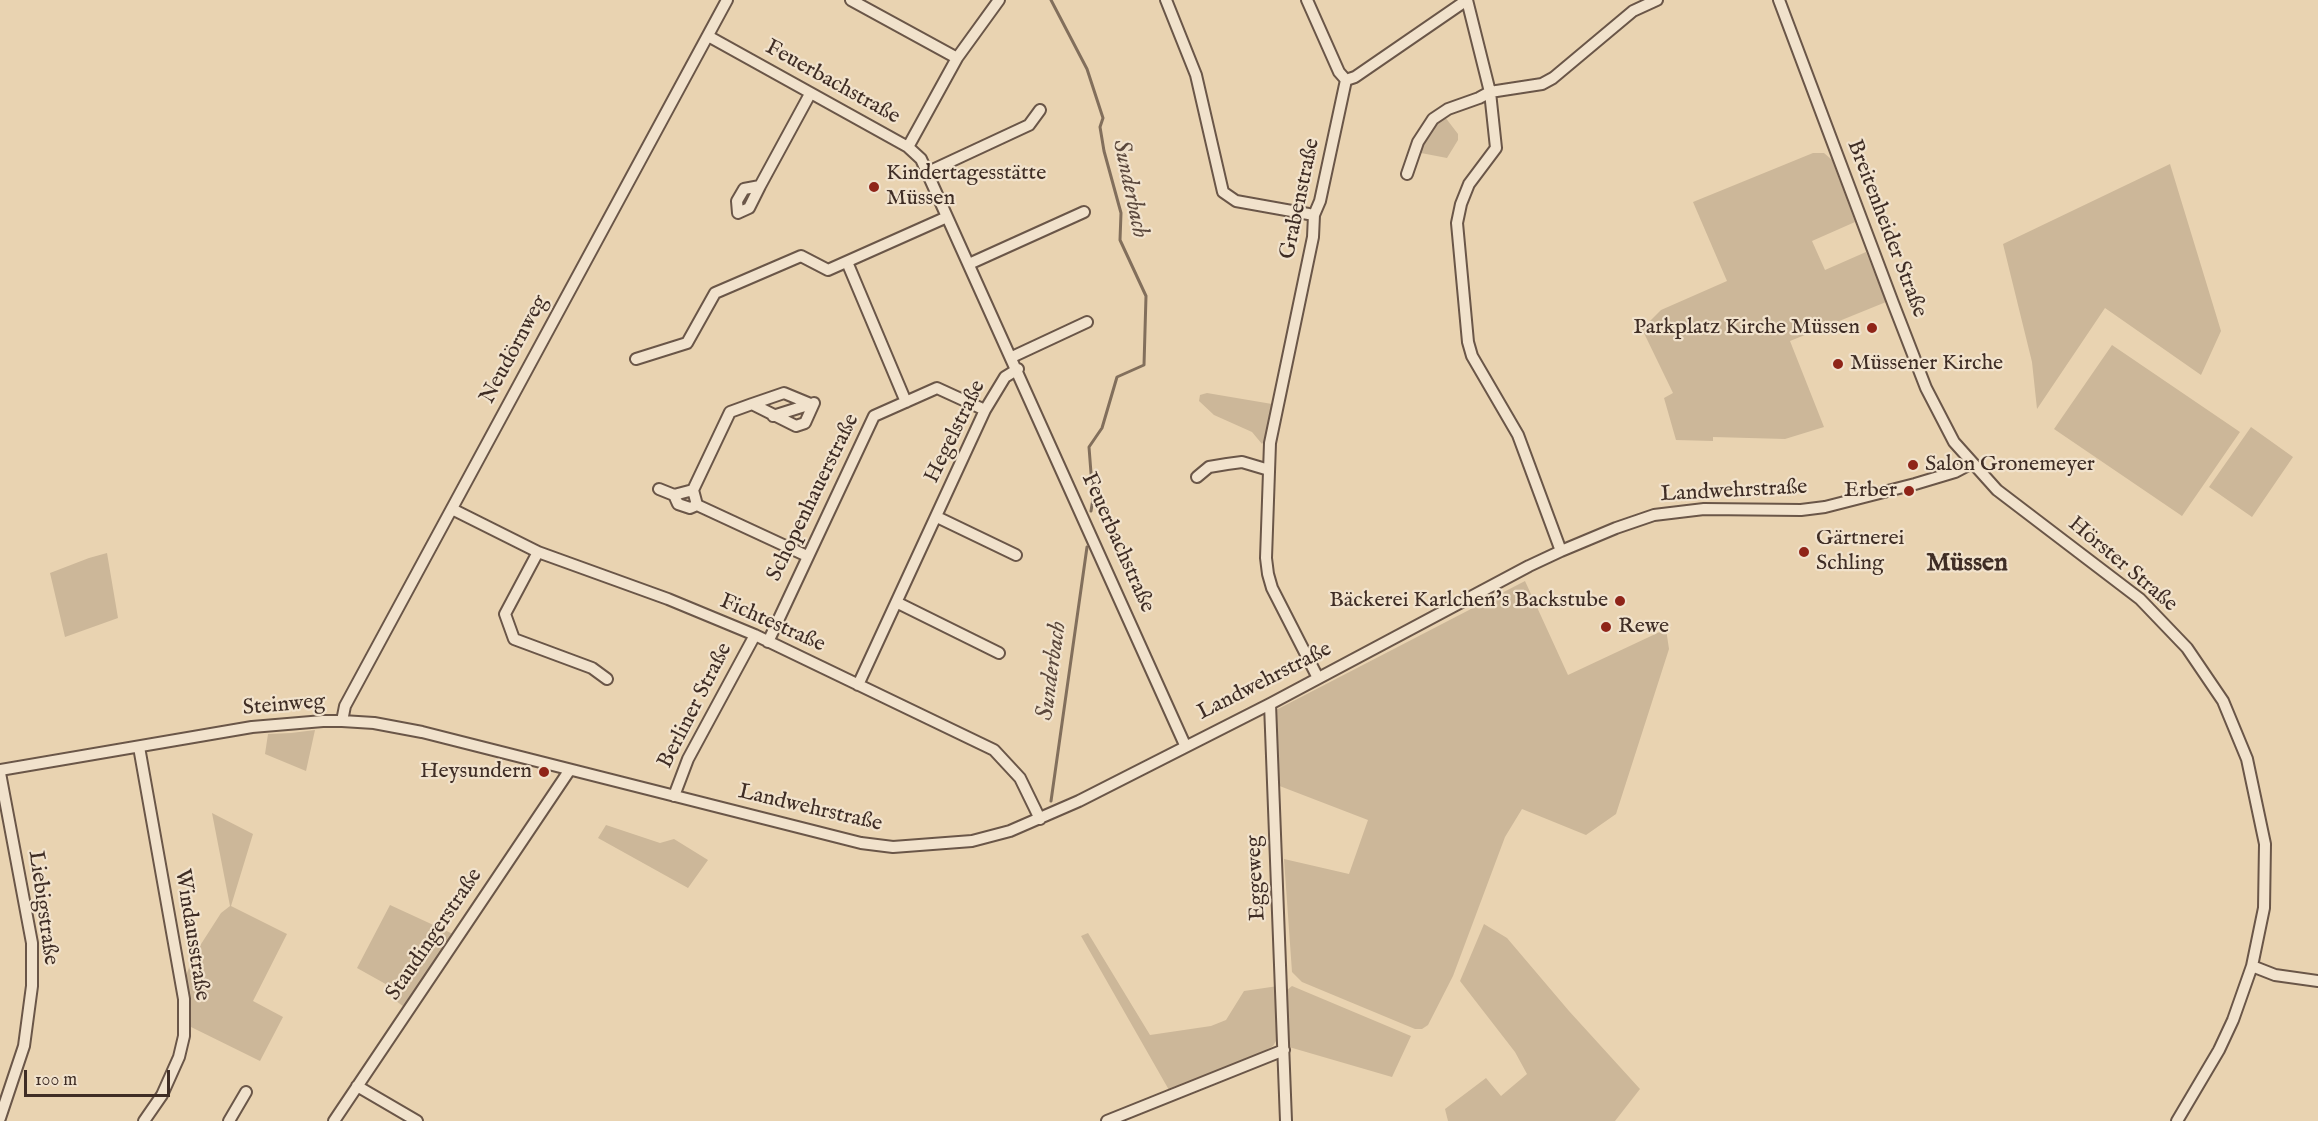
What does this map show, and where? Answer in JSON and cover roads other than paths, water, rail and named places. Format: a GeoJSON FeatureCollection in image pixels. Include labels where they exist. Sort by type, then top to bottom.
{"type":"FeatureCollection","features":[{"type":"Feature","properties":{"kind":"street","name":"Neudörnweg"},"geometry":{"type":"LineString","coordinates":[[342,721],[345,706],[727,0]]}},
{"type":"Feature","properties":{"kind":"street"},"geometry":{"type":"LineString","coordinates":[[851,0],[957,58]]}},
{"type":"Feature","properties":{"kind":"street"},"geometry":{"type":"LineString","coordinates":[[908,147],[957,58],[999,0]]}},
{"type":"Feature","properties":{"kind":"street"},"geometry":{"type":"LineString","coordinates":[[1166,0],[1196,75],[1223,192],[1236,201],[1314,215]]}},
{"type":"Feature","properties":{"kind":"street"},"geometry":{"type":"LineString","coordinates":[[1307,0],[1339,72],[1346,80],[1355,77],[1467,0],[1490,92],[1496,148],[1469,184],[1457,223],[1468,342],[1472,356],[1518,435],[1561,551]]}},
{"type":"Feature","properties":{"kind":"street"},"geometry":{"type":"LineString","coordinates":[[1407,174],[1418,142],[1433,119],[1448,109],[1490,92],[1542,84],[1553,78],[1633,11],[1657,0]]}},
{"type":"Feature","properties":{"kind":"street","name":"Breitenheider Straße"},"geometry":{"type":"LineString","coordinates":[[1779,0],[1926,388],[1954,442],[1971,463]]}},
{"type":"Feature","properties":{"kind":"street","name":"Feuerbachstraße"},"geometry":{"type":"LineString","coordinates":[[708,36],[908,147],[921,159],[1018,369],[1185,745]]}},
{"type":"Feature","properties":{"kind":"street","name":"Grabenstraße"},"geometry":{"type":"LineString","coordinates":[[1318,678],[1272,588],[1268,574],[1266,558],[1270,443],[1313,237],[1314,215],[1320,201],[1346,80]]}},
{"type":"Feature","properties":{"kind":"street"},"geometry":{"type":"LineString","coordinates":[[760,186],[810,94]]}},
{"type":"Feature","properties":{"kind":"street"},"geometry":{"type":"LineString","coordinates":[[928,172],[1029,125],[1040,110]]}},
{"type":"Feature","properties":{"kind":"street"},"geometry":{"type":"LineString","coordinates":[[969,264],[1084,212]]}},
{"type":"Feature","properties":{"kind":"street"},"geometry":{"type":"LineString","coordinates":[[636,359],[687,343],[715,293],[801,255],[828,270],[947,217]]}},
{"type":"Feature","properties":{"kind":"street"},"geometry":{"type":"LineString","coordinates":[[847,262],[906,402]]}},
{"type":"Feature","properties":{"kind":"street"},"geometry":{"type":"LineString","coordinates":[[1012,357],[1087,322]]}},
{"type":"Feature","properties":{"kind":"street","name":"Hegelstraße"},"geometry":{"type":"LineString","coordinates":[[858,685],[898,603],[985,410],[1005,377],[1018,369]]}},
{"type":"Feature","properties":{"kind":"street","name":"Schopenhauerstraße"},"geometry":{"type":"LineString","coordinates":[[768,642],[874,416],[937,388],[985,410]]}},
{"type":"Feature","properties":{"kind":"street"},"geometry":{"type":"LineString","coordinates":[[698,505],[693,490],[730,412],[784,393],[813,404]]}},
{"type":"Feature","properties":{"kind":"street"},"geometry":{"type":"LineString","coordinates":[[778,395],[779,415]]}},
{"type":"Feature","properties":{"kind":"street"},"geometry":{"type":"LineString","coordinates":[[752,404],[779,415],[796,426],[805,423],[813,404]]}},
{"type":"Feature","properties":{"kind":"street"},"geometry":{"type":"LineString","coordinates":[[779,415],[813,404]]}},
{"type":"Feature","properties":{"kind":"street"},"geometry":{"type":"LineString","coordinates":[[1197,477],[1209,467],[1242,462],[1269,470]]}},
{"type":"Feature","properties":{"kind":"street","name":"Landwehrstraße"},"geometry":{"type":"LineString","coordinates":[[569,771],[839,839],[893,848],[972,841],[1040,819],[1270,704],[1561,551],[1654,515],[1704,509],[1801,510],[1825,507],[1955,472],[1971,463]]}},
{"type":"Feature","properties":{"kind":"street","name":"Hörster Straße"},"geometry":{"type":"LineString","coordinates":[[1971,463],[1997,490],[2020,509],[2139,599],[2187,648],[2223,701],[2247,759],[2265,844],[2264,908],[2252,966],[2243,995],[2219,1050],[2177,1121]]}},
{"type":"Feature","properties":{"kind":"street"},"geometry":{"type":"LineString","coordinates":[[659,489],[674,495],[693,490]]}},
{"type":"Feature","properties":{"kind":"street"},"geometry":{"type":"LineString","coordinates":[[674,495],[678,504],[690,508],[698,505],[807,556]]}},
{"type":"Feature","properties":{"kind":"street","name":"Fichtestraße"},"geometry":{"type":"LineString","coordinates":[[452,509],[538,552],[755,635],[994,750],[1020,778],[1040,819]]}},
{"type":"Feature","properties":{"kind":"street","name":"Hegelstraße"},"geometry":{"type":"LineString","coordinates":[[937,517],[1016,555]]}},
{"type":"Feature","properties":{"kind":"street"},"geometry":{"type":"LineString","coordinates":[[538,552],[505,614],[514,639],[592,668],[606,679]]}},
{"type":"Feature","properties":{"kind":"street"},"geometry":{"type":"LineString","coordinates":[[898,603],[999,653]]}},
{"type":"Feature","properties":{"kind":"street","name":"Berliner Straße"},"geometry":{"type":"LineString","coordinates":[[674,796],[688,759],[755,635]]}},
{"type":"Feature","properties":{"kind":"street","name":"Eggeweg"},"geometry":{"type":"LineString","coordinates":[[1270,704],[1286,1121]]}},
{"type":"Feature","properties":{"kind":"street","name":"Steinweg"},"geometry":{"type":"LineString","coordinates":[[0,772],[252,727],[342,721],[374,723],[422,732],[569,771]]}},
{"type":"Feature","properties":{"kind":"street","name":"Windausstraße"},"geometry":{"type":"LineString","coordinates":[[139,747],[184,999],[184,1036],[179,1057],[162,1095],[144,1121]]}},
{"type":"Feature","properties":{"kind":"street","name":"Staudingerstraße"},"geometry":{"type":"LineString","coordinates":[[334,1121],[569,771]]}},
{"type":"Feature","properties":{"kind":"street","name":"Liebigstraße"},"geometry":{"type":"LineString","coordinates":[[0,772],[32,943],[32,986],[24,1046],[1,1112]]}},
{"type":"Feature","properties":{"kind":"street"},"geometry":{"type":"LineString","coordinates":[[2252,966],[2276,975],[2318,981]]}},
{"type":"Feature","properties":{"kind":"street"},"geometry":{"type":"LineString","coordinates":[[1107,1121],[1284,1050]]}},
{"type":"Feature","properties":{"kind":"street"},"geometry":{"type":"LineString","coordinates":[[357,1086],[417,1121]]}},
{"type":"Feature","properties":{"kind":"street"},"geometry":{"type":"LineString","coordinates":[[229,1121],[246,1092]]}},
{"type":"Feature","properties":{"kind":"waterway","name":"Sunderbach"},"geometry":{"type":"LineString","coordinates":[[1051,0],[1087,69],[1103,118],[1100,127],[1104,151],[1121,213],[1120,240],[1146,296],[1144,365],[1117,377],[1102,428],[1089,447],[1093,499],[1091,511]]}},
{"type":"Feature","properties":{"kind":"waterway","name":"Sunderbach"},"geometry":{"type":"LineString","coordinates":[[1051,801],[1087,547]]}},
{"type":"Feature","properties":{"kind":"place","name":"Kindertagesstätte Müssen"},"geometry":{"type":"Point","coordinates":[874,187]}},
{"type":"Feature","properties":{"kind":"place","name":"Parkplatz Kirche Müssen"},"geometry":{"type":"Point","coordinates":[1872,328]}},
{"type":"Feature","properties":{"kind":"place","name":"Müssener Kirche"},"geometry":{"type":"Point","coordinates":[1838,364]}},
{"type":"Feature","properties":{"kind":"place","name":"Salon Gronemeyer"},"geometry":{"type":"Point","coordinates":[1913,465]}},
{"type":"Feature","properties":{"kind":"place","name":"Erber"},"geometry":{"type":"Point","coordinates":[1909,491]}},
{"type":"Feature","properties":{"kind":"place","name":"Gärtnerei Schling"},"geometry":{"type":"Point","coordinates":[1804,552]}},
{"type":"Feature","properties":{"kind":"place","name":"Bäckerei Karlchen's Backstube"},"geometry":{"type":"Point","coordinates":[1620,601]}},
{"type":"Feature","properties":{"kind":"place","name":"Rewe"},"geometry":{"type":"Point","coordinates":[1606,627]}},
{"type":"Feature","properties":{"kind":"place","name":"Heysundern"},"geometry":{"type":"Point","coordinates":[544,772]}},
{"type":"Feature","properties":{"kind":"district","name":"Müssen"},"geometry":{"type":"Point","coordinates":[1967,565]}}]}
